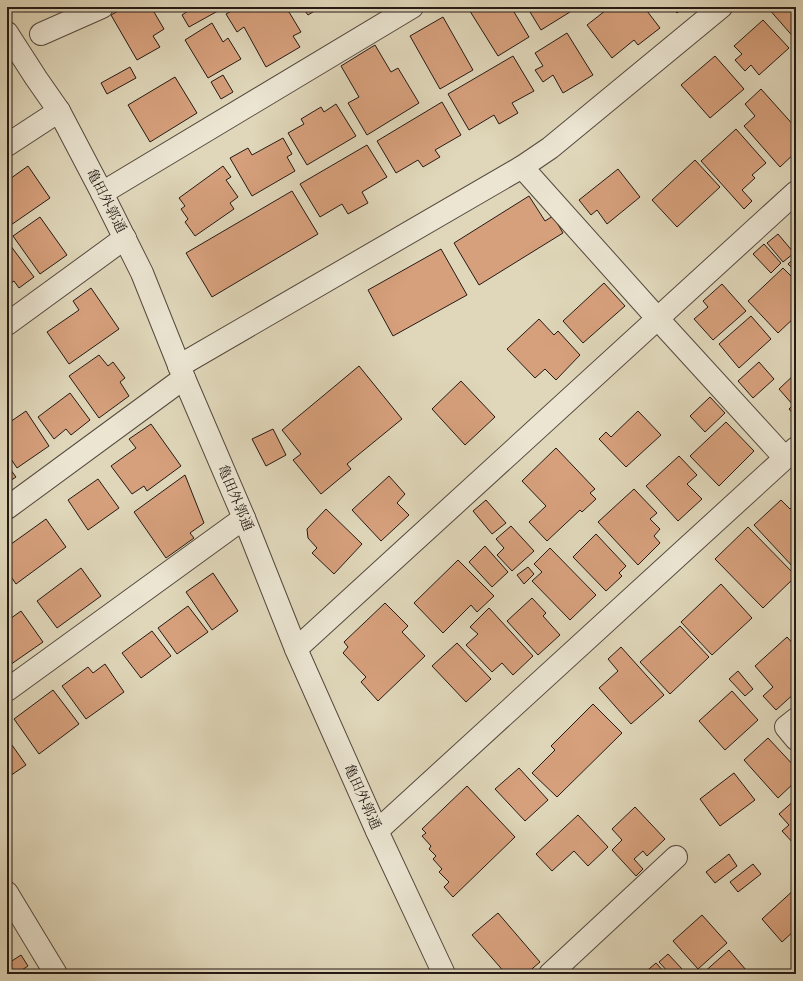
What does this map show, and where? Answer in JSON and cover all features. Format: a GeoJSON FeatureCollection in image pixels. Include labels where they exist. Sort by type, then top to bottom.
{"type":"FeatureCollection","features":[{"type":"Feature","properties":{"kind":"street"},"geometry":{"type":"LineString","coordinates":[[41,34],[102,7]]}},
{"type":"Feature","properties":{"kind":"street"},"geometry":{"type":"LineString","coordinates":[[102,193],[412,7]]}},
{"type":"Feature","properties":{"kind":"street"},"geometry":{"type":"LineString","coordinates":[[7,508],[181,372],[522,167],[550,148],[721,7]]}},
{"type":"Feature","properties":{"kind":"street","name":"亀田外郭通"},"geometry":{"type":"LineString","coordinates":[[7,33],[59,111],[142,273],[181,372],[244,518],[296,649],[377,831],[444,974]]}},
{"type":"Feature","properties":{"kind":"street"},"geometry":{"type":"LineString","coordinates":[[7,145],[59,111]]}},
{"type":"Feature","properties":{"kind":"street"},"geometry":{"type":"LineString","coordinates":[[377,831],[790,453],[658,319],[522,167]]}},
{"type":"Feature","properties":{"kind":"street"},"geometry":{"type":"LineString","coordinates":[[296,649],[796,192]]}},
{"type":"Feature","properties":{"kind":"street"},"geometry":{"type":"LineString","coordinates":[[7,324],[125,238]]}},
{"type":"Feature","properties":{"kind":"street"},"geometry":{"type":"LineString","coordinates":[[7,690],[244,518]]}},
{"type":"Feature","properties":{"kind":"street"},"geometry":{"type":"LineString","coordinates":[[796,719],[786,727],[796,739]]}},
{"type":"Feature","properties":{"kind":"street"},"geometry":{"type":"LineString","coordinates":[[550,974],[676,857]]}},
{"type":"Feature","properties":{"kind":"street"},"geometry":{"type":"LineString","coordinates":[[7,893],[56,974]]}},
{"type":"Feature","properties":{"kind":"building"},"geometry":{"type":"Polygon","coordinates":[[[125,7],[151,7],[164,29],[153,36],[160,47],[137,60],[111,15],[125,7]]]}},
{"type":"Feature","properties":{"kind":"building"},"geometry":{"type":"Polygon","coordinates":[[[186,7],[225,7],[189,27],[182,15],[188,11],[186,7]]]}},
{"type":"Feature","properties":{"kind":"building"},"geometry":{"type":"Polygon","coordinates":[[[239,7],[286,7],[301,32],[293,36],[300,47],[266,67],[244,27],[237,32],[226,14],[239,7]]]}},
{"type":"Feature","properties":{"kind":"building"},"geometry":{"type":"Polygon","coordinates":[[[302,7],[321,7],[308,15],[302,7]]]}},
{"type":"Feature","properties":{"kind":"building"},"geometry":{"type":"Polygon","coordinates":[[[511,7],[529,37],[498,56],[468,8],[511,7]]]}},
{"type":"Feature","properties":{"kind":"building"},"geometry":{"type":"Polygon","coordinates":[[[527,7],[578,7],[541,30],[527,7]]]}},
{"type":"Feature","properties":{"kind":"building"},"geometry":{"type":"Polygon","coordinates":[[[610,7],[644,7],[660,28],[638,45],[634,40],[612,58],[587,25],[610,7]]]}},
{"type":"Feature","properties":{"kind":"building"},"geometry":{"type":"Polygon","coordinates":[[[671,7],[684,7],[677,13],[671,7]]]}},
{"type":"Feature","properties":{"kind":"building"},"geometry":{"type":"Polygon","coordinates":[[[796,7],[796,40],[768,8],[796,7]]]}},
{"type":"Feature","properties":{"kind":"building"},"geometry":{"type":"Polygon","coordinates":[[[443,17],[473,70],[440,89],[410,36],[443,17]]]}},
{"type":"Feature","properties":{"kind":"building"},"geometry":{"type":"Polygon","coordinates":[[[763,20],[789,48],[759,75],[751,65],[745,71],[735,60],[742,54],[734,46],[763,20]]]}},
{"type":"Feature","properties":{"kind":"building"},"geometry":{"type":"Polygon","coordinates":[[[212,23],[223,42],[228,38],[241,59],[208,78],[185,40],[212,23]]]}},
{"type":"Feature","properties":{"kind":"building"},"geometry":{"type":"Polygon","coordinates":[[[567,33],[593,75],[563,93],[553,75],[543,82],[535,70],[543,66],[535,53],[567,33]]]}},
{"type":"Feature","properties":{"kind":"building"},"geometry":{"type":"Polygon","coordinates":[[[375,45],[391,72],[398,68],[419,103],[367,135],[348,103],[359,97],[341,66],[375,45]]]}},
{"type":"Feature","properties":{"kind":"building"},"geometry":{"type":"Polygon","coordinates":[[[513,56],[534,91],[512,103],[518,113],[499,124],[494,115],[469,130],[448,94],[513,56]]]}},
{"type":"Feature","properties":{"kind":"building"},"geometry":{"type":"Polygon","coordinates":[[[715,56],[744,89],[710,118],[681,85],[715,56]]]}},
{"type":"Feature","properties":{"kind":"building"},"geometry":{"type":"Polygon","coordinates":[[[130,67],[136,78],[107,94],[101,83],[130,67]]]}},
{"type":"Feature","properties":{"kind":"building"},"geometry":{"type":"Polygon","coordinates":[[[223,75],[233,92],[221,99],[211,82],[223,75]]]}},
{"type":"Feature","properties":{"kind":"building"},"geometry":{"type":"Polygon","coordinates":[[[175,77],[197,113],[150,142],[128,105],[175,77]]]}},
{"type":"Feature","properties":{"kind":"building"},"geometry":{"type":"Polygon","coordinates":[[[761,89],[796,128],[796,152],[780,167],[744,126],[755,116],[745,104],[761,89]]]}},
{"type":"Feature","properties":{"kind":"building"},"geometry":{"type":"Polygon","coordinates":[[[442,102],[461,135],[435,150],[440,157],[423,167],[418,160],[396,173],[377,141],[442,102]]]}},
{"type":"Feature","properties":{"kind":"building"},"geometry":{"type":"Polygon","coordinates":[[[336,104],[356,136],[307,165],[288,133],[304,124],[301,119],[321,107],[324,112],[336,104]]]}},
{"type":"Feature","properties":{"kind":"building"},"geometry":{"type":"Polygon","coordinates":[[[736,129],[766,163],[752,175],[755,178],[742,190],[752,201],[744,209],[701,161],[736,129]]]}},
{"type":"Feature","properties":{"kind":"building"},"geometry":{"type":"Polygon","coordinates":[[[283,138],[292,154],[287,157],[295,171],[252,196],[230,158],[248,148],[252,155],[283,138]]]}},
{"type":"Feature","properties":{"kind":"building"},"geometry":{"type":"Polygon","coordinates":[[[367,145],[387,177],[362,192],[368,203],[348,214],[342,204],[320,217],[300,184],[367,145]]]}},
{"type":"Feature","properties":{"kind":"building"},"geometry":{"type":"Polygon","coordinates":[[[695,160],[720,187],[677,227],[652,200],[695,160]]]}},
{"type":"Feature","properties":{"kind":"building"},"geometry":{"type":"Polygon","coordinates":[[[28,166],[50,198],[8,227],[7,181],[28,166]]]}},
{"type":"Feature","properties":{"kind":"building"},"geometry":{"type":"Polygon","coordinates":[[[223,166],[231,177],[226,180],[238,197],[230,203],[234,209],[195,236],[185,222],[188,219],[181,209],[185,206],[179,198],[223,166]]]}},
{"type":"Feature","properties":{"kind":"building"},"geometry":{"type":"Polygon","coordinates":[[[618,169],[640,197],[607,224],[597,210],[591,215],[579,200],[618,169]]]}},
{"type":"Feature","properties":{"kind":"building"},"geometry":{"type":"Polygon","coordinates":[[[292,191],[318,234],[212,297],[186,253],[292,191]]]}},
{"type":"Feature","properties":{"kind":"building"},"geometry":{"type":"Polygon","coordinates":[[[529,196],[545,221],[553,216],[563,233],[479,285],[454,243],[529,196]]]}},
{"type":"Feature","properties":{"kind":"building"},"geometry":{"type":"Polygon","coordinates":[[[40,217],[67,255],[40,274],[13,236],[40,217]]]}},
{"type":"Feature","properties":{"kind":"building"},"geometry":{"type":"Polygon","coordinates":[[[778,234],[794,253],[783,262],[767,243],[778,234]]]}},
{"type":"Feature","properties":{"kind":"building"},"geometry":{"type":"Polygon","coordinates":[[[7,241],[34,277],[19,288],[14,281],[7,286],[7,241]]]}},
{"type":"Feature","properties":{"kind":"building"},"geometry":{"type":"Polygon","coordinates":[[[764,244],[781,263],[771,273],[753,254],[764,244]]]}},
{"type":"Feature","properties":{"kind":"building"},"geometry":{"type":"Polygon","coordinates":[[[441,249],[467,295],[393,336],[368,290],[441,249]]]}},
{"type":"Feature","properties":{"kind":"building"},"geometry":{"type":"Polygon","coordinates":[[[796,256],[796,272],[788,264],[796,256]]]}},
{"type":"Feature","properties":{"kind":"building"},"geometry":{"type":"Polygon","coordinates":[[[783,268],[796,281],[796,316],[778,333],[748,301],[783,268]]]}},
{"type":"Feature","properties":{"kind":"building"},"geometry":{"type":"Polygon","coordinates":[[[604,283],[625,306],[583,343],[563,321],[604,283]]]}},
{"type":"Feature","properties":{"kind":"building"},"geometry":{"type":"Polygon","coordinates":[[[722,284],[746,311],[713,340],[694,319],[708,307],[703,301],[722,284]]]}},
{"type":"Feature","properties":{"kind":"building"},"geometry":{"type":"Polygon","coordinates":[[[91,288],[119,329],[69,364],[47,332],[79,310],[73,301],[91,288]]]}},
{"type":"Feature","properties":{"kind":"building"},"geometry":{"type":"Polygon","coordinates":[[[751,316],[771,339],[739,368],[719,344],[751,316]]]}},
{"type":"Feature","properties":{"kind":"building"},"geometry":{"type":"Polygon","coordinates":[[[539,319],[554,335],[558,331],[580,355],[556,380],[545,369],[535,378],[507,349],[539,319]]]}},
{"type":"Feature","properties":{"kind":"building"},"geometry":{"type":"Polygon","coordinates":[[[99,355],[108,366],[113,362],[125,378],[120,382],[129,396],[99,418],[69,376],[99,355]]]}},
{"type":"Feature","properties":{"kind":"building"},"geometry":{"type":"Polygon","coordinates":[[[759,362],[774,379],[753,398],[738,381],[759,362]]]}},
{"type":"Feature","properties":{"kind":"building"},"geometry":{"type":"Polygon","coordinates":[[[359,366],[402,419],[347,464],[351,469],[321,494],[293,460],[301,454],[282,430],[359,366]]]}},
{"type":"Feature","properties":{"kind":"building"},"geometry":{"type":"Polygon","coordinates":[[[796,373],[796,417],[789,409],[793,405],[779,389],[796,373]]]}},
{"type":"Feature","properties":{"kind":"building"},"geometry":{"type":"Polygon","coordinates":[[[461,381],[495,417],[465,445],[432,409],[461,381]]]}},
{"type":"Feature","properties":{"kind":"building"},"geometry":{"type":"Polygon","coordinates":[[[70,393],[90,420],[71,435],[66,429],[54,439],[38,417],[70,393]]]}},
{"type":"Feature","properties":{"kind":"building"},"geometry":{"type":"Polygon","coordinates":[[[710,397],[725,413],[705,432],[690,416],[710,397]]]}},
{"type":"Feature","properties":{"kind":"building"},"geometry":{"type":"Polygon","coordinates":[[[26,411],[49,446],[17,468],[7,453],[7,424],[26,411]]]}},
{"type":"Feature","properties":{"kind":"building"},"geometry":{"type":"Polygon","coordinates":[[[638,411],[661,435],[626,467],[599,439],[606,432],[611,437],[638,411]]]}},
{"type":"Feature","properties":{"kind":"building"},"geometry":{"type":"Polygon","coordinates":[[[726,422],[754,451],[719,486],[690,456],[726,422]]]}},
{"type":"Feature","properties":{"kind":"building"},"geometry":{"type":"Polygon","coordinates":[[[151,424],[181,466],[147,491],[144,486],[132,494],[111,466],[136,448],[129,439],[151,424]]]}},
{"type":"Feature","properties":{"kind":"building"},"geometry":{"type":"Polygon","coordinates":[[[273,429],[286,455],[266,466],[252,439],[273,429]]]}},
{"type":"Feature","properties":{"kind":"building"},"geometry":{"type":"Polygon","coordinates":[[[556,448],[595,489],[590,493],[596,499],[582,512],[580,510],[547,541],[529,522],[546,506],[522,481],[556,448]]]}},
{"type":"Feature","properties":{"kind":"building"},"geometry":{"type":"Polygon","coordinates":[[[679,456],[697,475],[687,484],[702,499],[678,521],[646,486],[679,456]]]}},
{"type":"Feature","properties":{"kind":"building"},"geometry":{"type":"Polygon","coordinates":[[[7,465],[16,477],[7,483],[7,465]]]}},
{"type":"Feature","properties":{"kind":"building"},"geometry":{"type":"Polygon","coordinates":[[[185,475],[204,523],[190,533],[194,538],[166,558],[134,512],[185,475]]]}},
{"type":"Feature","properties":{"kind":"building"},"geometry":{"type":"Polygon","coordinates":[[[389,476],[405,494],[397,503],[409,515],[381,541],[352,510],[389,476]]]}},
{"type":"Feature","properties":{"kind":"building"},"geometry":{"type":"Polygon","coordinates":[[[98,479],[119,508],[88,530],[68,500],[98,479]]]}},
{"type":"Feature","properties":{"kind":"building"},"geometry":{"type":"Polygon","coordinates":[[[634,489],[657,513],[650,519],[660,529],[654,536],[660,543],[638,565],[598,522],[634,489]]]}},
{"type":"Feature","properties":{"kind":"building"},"geometry":{"type":"Polygon","coordinates":[[[486,500],[506,523],[492,534],[473,511],[486,500]]]}},
{"type":"Feature","properties":{"kind":"building"},"geometry":{"type":"Polygon","coordinates":[[[781,500],[790,509],[796,503],[796,566],[794,568],[754,525],[781,500]]]}},
{"type":"Feature","properties":{"kind":"building"},"geometry":{"type":"Polygon","coordinates":[[[326,509],[362,544],[334,574],[312,553],[317,548],[308,538],[307,529],[326,509]]]}},
{"type":"Feature","properties":{"kind":"building"},"geometry":{"type":"Polygon","coordinates":[[[46,519],[66,547],[16,584],[7,571],[7,547],[46,519]]]}},
{"type":"Feature","properties":{"kind":"building"},"geometry":{"type":"Polygon","coordinates":[[[511,526],[534,551],[512,571],[497,555],[504,548],[496,539],[511,526]]]}},
{"type":"Feature","properties":{"kind":"building"},"geometry":{"type":"Polygon","coordinates":[[[748,527],[796,576],[763,608],[715,559],[748,527]]]}},
{"type":"Feature","properties":{"kind":"building"},"geometry":{"type":"Polygon","coordinates":[[[596,534],[626,566],[619,573],[622,576],[606,591],[573,557],[596,534]]]}},
{"type":"Feature","properties":{"kind":"building"},"geometry":{"type":"Polygon","coordinates":[[[485,546],[508,572],[492,587],[469,562],[485,546]]]}},
{"type":"Feature","properties":{"kind":"building"},"geometry":{"type":"Polygon","coordinates":[[[550,548],[596,595],[570,620],[532,581],[542,572],[534,564],[550,548]]]}},
{"type":"Feature","properties":{"kind":"building"},"geometry":{"type":"Polygon","coordinates":[[[458,560],[494,596],[477,612],[471,605],[443,633],[414,603],[458,560]]]}},
{"type":"Feature","properties":{"kind":"building"},"geometry":{"type":"Polygon","coordinates":[[[528,567],[534,574],[524,584],[517,575],[528,567]]]}},
{"type":"Feature","properties":{"kind":"building"},"geometry":{"type":"Polygon","coordinates":[[[81,568],[101,596],[57,628],[37,601],[81,568]]]}},
{"type":"Feature","properties":{"kind":"building"},"geometry":{"type":"Polygon","coordinates":[[[213,573],[238,611],[212,630],[186,592],[213,573]]]}},
{"type":"Feature","properties":{"kind":"building"},"geometry":{"type":"Polygon","coordinates":[[[721,584],[752,618],[712,655],[681,622],[721,584]]]}},
{"type":"Feature","properties":{"kind":"building"},"geometry":{"type":"Polygon","coordinates":[[[532,598],[546,613],[543,616],[560,635],[538,655],[507,621],[532,598]]]}},
{"type":"Feature","properties":{"kind":"building"},"geometry":{"type":"Polygon","coordinates":[[[385,603],[408,626],[402,632],[425,656],[378,701],[361,682],[366,677],[343,653],[348,647],[344,642],[385,603]]]}},
{"type":"Feature","properties":{"kind":"building"},"geometry":{"type":"Polygon","coordinates":[[[188,606],[208,632],[177,654],[158,628],[188,606]]]}},
{"type":"Feature","properties":{"kind":"building"},"geometry":{"type":"Polygon","coordinates":[[[489,608],[533,656],[513,675],[502,663],[492,672],[466,645],[478,634],[470,627],[489,608]]]}},
{"type":"Feature","properties":{"kind":"building"},"geometry":{"type":"Polygon","coordinates":[[[21,611],[43,642],[7,667],[7,621],[21,611]]]}},
{"type":"Feature","properties":{"kind":"building"},"geometry":{"type":"Polygon","coordinates":[[[680,626],[709,657],[670,694],[640,662],[680,626]]]}},
{"type":"Feature","properties":{"kind":"building"},"geometry":{"type":"Polygon","coordinates":[[[152,631],[171,656],[141,678],[122,653],[152,631]]]}},
{"type":"Feature","properties":{"kind":"building"},"geometry":{"type":"Polygon","coordinates":[[[787,637],[796,647],[796,692],[776,710],[763,696],[773,687],[755,666],[787,637]]]}},
{"type":"Feature","properties":{"kind":"building"},"geometry":{"type":"Polygon","coordinates":[[[457,643],[491,679],[466,702],[432,666],[457,643]]]}},
{"type":"Feature","properties":{"kind":"building"},"geometry":{"type":"Polygon","coordinates":[[[621,647],[664,695],[631,724],[599,688],[618,671],[608,659],[621,647]]]}},
{"type":"Feature","properties":{"kind":"building"},"geometry":{"type":"Polygon","coordinates":[[[105,664],[124,692],[86,719],[62,686],[88,667],[93,673],[105,664]]]}},
{"type":"Feature","properties":{"kind":"building"},"geometry":{"type":"Polygon","coordinates":[[[738,671],[753,689],[745,696],[729,679],[738,671]]]}},
{"type":"Feature","properties":{"kind":"building"},"geometry":{"type":"Polygon","coordinates":[[[53,690],[79,724],[39,754],[14,719],[53,690]]]}},
{"type":"Feature","properties":{"kind":"building"},"geometry":{"type":"Polygon","coordinates":[[[732,691],[758,720],[725,750],[699,721],[732,691]]]}},
{"type":"Feature","properties":{"kind":"building"},"geometry":{"type":"Polygon","coordinates":[[[593,704],[622,733],[557,797],[532,773],[555,750],[551,746],[593,704]]]}},
{"type":"Feature","properties":{"kind":"building"},"geometry":{"type":"Polygon","coordinates":[[[7,738],[26,765],[7,778],[7,738]]]}},
{"type":"Feature","properties":{"kind":"building"},"geometry":{"type":"Polygon","coordinates":[[[768,738],[796,768],[796,781],[778,798],[744,760],[768,738]]]}},
{"type":"Feature","properties":{"kind":"building"},"geometry":{"type":"Polygon","coordinates":[[[519,768],[548,800],[525,821],[495,789],[519,768]]]}},
{"type":"Feature","properties":{"kind":"building"},"geometry":{"type":"Polygon","coordinates":[[[734,773],[755,800],[720,826],[700,799],[734,773]]]}},
{"type":"Feature","properties":{"kind":"building"},"geometry":{"type":"Polygon","coordinates":[[[467,786],[515,837],[453,897],[444,887],[449,882],[439,872],[442,869],[433,859],[436,856],[429,849],[431,846],[422,836],[426,833],[422,829],[467,786]]]}},
{"type":"Feature","properties":{"kind":"building"},"geometry":{"type":"Polygon","coordinates":[[[796,799],[796,846],[782,831],[789,825],[779,814],[796,799]]]}},
{"type":"Feature","properties":{"kind":"building"},"geometry":{"type":"Polygon","coordinates":[[[635,807],[665,839],[647,856],[643,851],[634,859],[643,869],[636,876],[612,850],[622,840],[612,829],[635,807]]]}},
{"type":"Feature","properties":{"kind":"building"},"geometry":{"type":"Polygon","coordinates":[[[578,815],[608,847],[588,866],[574,851],[552,871],[536,854],[578,815]]]}},
{"type":"Feature","properties":{"kind":"building"},"geometry":{"type":"Polygon","coordinates":[[[729,854],[737,866],[715,883],[706,872],[729,854]]]}},
{"type":"Feature","properties":{"kind":"building"},"geometry":{"type":"Polygon","coordinates":[[[753,864],[761,874],[738,892],[730,882],[753,864]]]}},
{"type":"Feature","properties":{"kind":"building"},"geometry":{"type":"Polygon","coordinates":[[[796,888],[796,929],[782,942],[762,919],[796,888]]]}},
{"type":"Feature","properties":{"kind":"building"},"geometry":{"type":"Polygon","coordinates":[[[498,913],[540,962],[526,974],[506,974],[472,935],[498,913]]]}},
{"type":"Feature","properties":{"kind":"building"},"geometry":{"type":"Polygon","coordinates":[[[702,915],[727,943],[698,969],[673,941],[702,915]]]}},
{"type":"Feature","properties":{"kind":"building"},"geometry":{"type":"Polygon","coordinates":[[[729,950],[746,970],[741,974],[702,974],[729,950]]]}},
{"type":"Feature","properties":{"kind":"building"},"geometry":{"type":"Polygon","coordinates":[[[668,954],[683,970],[678,974],[670,974],[659,962],[668,954]]]}},
{"type":"Feature","properties":{"kind":"building"},"geometry":{"type":"Polygon","coordinates":[[[21,955],[28,966],[16,974],[7,974],[7,964],[21,955]]]}},
{"type":"Feature","properties":{"kind":"building"},"geometry":{"type":"Polygon","coordinates":[[[656,963],[666,974],[643,974],[656,963]]]}}]}
